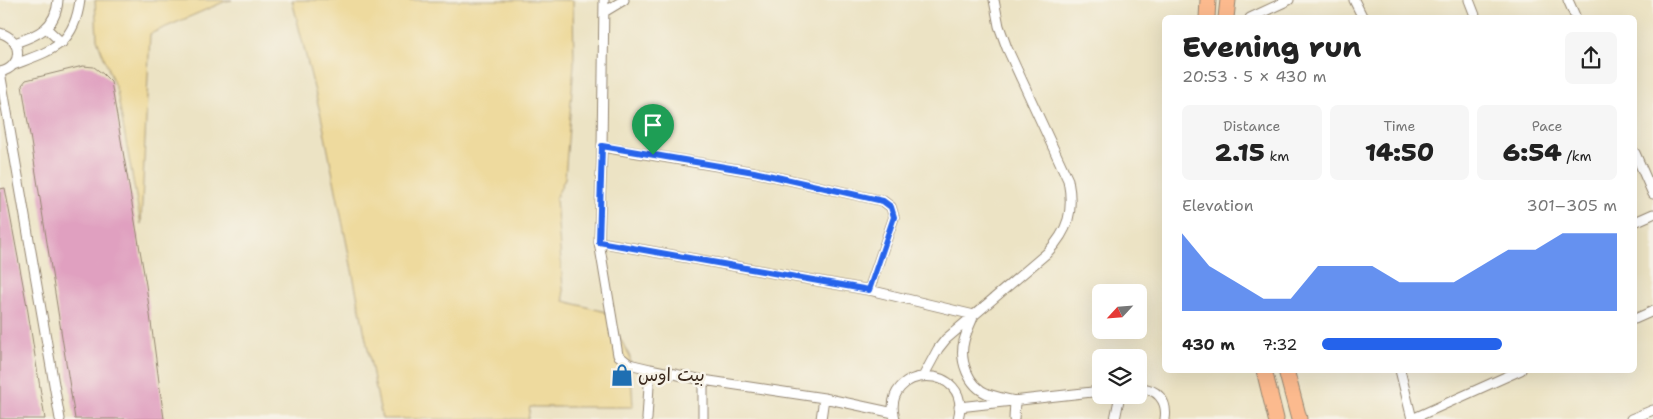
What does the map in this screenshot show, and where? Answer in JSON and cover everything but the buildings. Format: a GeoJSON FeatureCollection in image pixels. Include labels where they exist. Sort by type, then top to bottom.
{"type":"FeatureCollection","features":[{"type":"Feature","properties":{"kind":"main road"},"geometry":{"type":"LineString","coordinates":[[1207,15],[1208,0]]}},
{"type":"Feature","properties":{"kind":"main road"},"geometry":{"type":"LineString","coordinates":[[1226,15],[1228,0]]}},
{"type":"Feature","properties":{"kind":"main road"},"geometry":{"type":"LineString","coordinates":[[1265,373],[1276,419]]}},
{"type":"Feature","properties":{"kind":"main road"},"geometry":{"type":"LineString","coordinates":[[1287,373],[1298,419]]}},
{"type":"Feature","properties":{"kind":"street"},"geometry":{"type":"LineString","coordinates":[[15,43],[43,32],[50,23],[58,6],[58,0]]}},
{"type":"Feature","properties":{"kind":"street"},"geometry":{"type":"LineString","coordinates":[[60,419],[0,72],[50,52],[62,43],[71,32],[78,15],[80,0]]}},
{"type":"Feature","properties":{"kind":"street"},"geometry":{"type":"LineString","coordinates":[[604,0],[599,242],[618,355],[629,364],[650,369],[704,380],[824,398],[895,416],[894,404],[901,388],[907,382],[924,375],[941,379],[948,384],[958,398],[960,407],[958,419]]}},
{"type":"Feature","properties":{"kind":"street"},"geometry":{"type":"LineString","coordinates":[[604,12],[624,0]]}},
{"type":"Feature","properties":{"kind":"street"},"geometry":{"type":"LineString","coordinates":[[924,375],[938,349],[946,339],[1052,247],[1066,228],[1070,212],[1071,196],[1068,180],[1007,48],[999,26],[994,0]]}},
{"type":"Feature","properties":{"kind":"street"},"geometry":{"type":"LineString","coordinates":[[1256,15],[1289,0]]}},
{"type":"Feature","properties":{"kind":"street"},"geometry":{"type":"LineString","coordinates":[[1354,0],[1362,15]]}},
{"type":"Feature","properties":{"kind":"street"},"geometry":{"type":"LineString","coordinates":[[1469,0],[1475,15]]}},
{"type":"Feature","properties":{"kind":"street"},"geometry":{"type":"LineString","coordinates":[[1568,0],[1575,15]]}},
{"type":"Feature","properties":{"kind":"street"},"geometry":{"type":"LineString","coordinates":[[46,28],[62,43]]}},
{"type":"Feature","properties":{"kind":"street"},"geometry":{"type":"LineString","coordinates":[[0,33],[7,35],[15,43],[18,54],[14,65]]}},
{"type":"Feature","properties":{"kind":"street"},"geometry":{"type":"LineString","coordinates":[[602,146],[754,172],[883,201],[891,207],[894,217],[869,290]]}},
{"type":"Feature","properties":{"kind":"street"},"geometry":{"type":"LineString","coordinates":[[1637,156],[1649,175],[1653,194]]}},
{"type":"Feature","properties":{"kind":"street"},"geometry":{"type":"LineString","coordinates":[[1637,221],[1653,214]]}},
{"type":"Feature","properties":{"kind":"street"},"geometry":{"type":"LineString","coordinates":[[599,242],[869,290],[974,315]]}},
{"type":"Feature","properties":{"kind":"street"},"geometry":{"type":"LineString","coordinates":[[1637,318],[1653,311]]}},
{"type":"Feature","properties":{"kind":"street"},"geometry":{"type":"LineString","coordinates":[[974,315],[964,340],[962,352],[969,376],[976,386],[986,393],[1015,401]]}},
{"type":"Feature","properties":{"kind":"street"},"geometry":{"type":"LineString","coordinates":[[647,419],[650,369]]}},
{"type":"Feature","properties":{"kind":"street"},"geometry":{"type":"LineString","coordinates":[[1401,373],[1412,419],[1514,373]]}},
{"type":"Feature","properties":{"kind":"street"},"geometry":{"type":"LineString","coordinates":[[704,380],[704,419]]}},
{"type":"Feature","properties":{"kind":"street"},"geometry":{"type":"LineString","coordinates":[[1147,388],[1158,394],[1166,406],[1166,419]]}},
{"type":"Feature","properties":{"kind":"street"},"geometry":{"type":"LineString","coordinates":[[960,407],[1092,391]]}},
{"type":"Feature","properties":{"kind":"street"},"geometry":{"type":"LineString","coordinates":[[821,419],[824,398]]}},
{"type":"Feature","properties":{"kind":"street"},"geometry":{"type":"LineString","coordinates":[[1014,419],[1015,401]]}},
{"type":"Feature","properties":{"kind":"street"},"geometry":{"type":"LineString","coordinates":[[1115,419],[1118,404]]}},
{"type":"Feature","properties":{"kind":"street"},"geometry":{"type":"LineString","coordinates":[[1632,419],[1653,410]]}},
{"type":"Feature","properties":{"kind":"sand"},"geometry":{"type":"Polygon","coordinates":[[[95,0],[232,0],[150,34],[141,224],[117,92],[97,39],[95,0]]]}},
{"type":"Feature","properties":{"kind":"sand"},"geometry":{"type":"Polygon","coordinates":[[[292,0],[573,0],[574,64],[565,178],[556,198],[564,301],[606,312],[630,357],[633,407],[530,407],[528,419],[382,419],[321,116],[292,0]]]}},
{"type":"Feature","properties":{"kind":"place","name":"بيت اوس"},"geometry":{"type":"Point","coordinates":[622,375]}},
{"type":"Feature","properties":{"kind":"route"},"geometry":{"type":"LineString","coordinates":[[602,146],[653,155],[754,172],[883,201],[891,207],[894,217],[869,290],[599,242],[602,146]]}}]}
